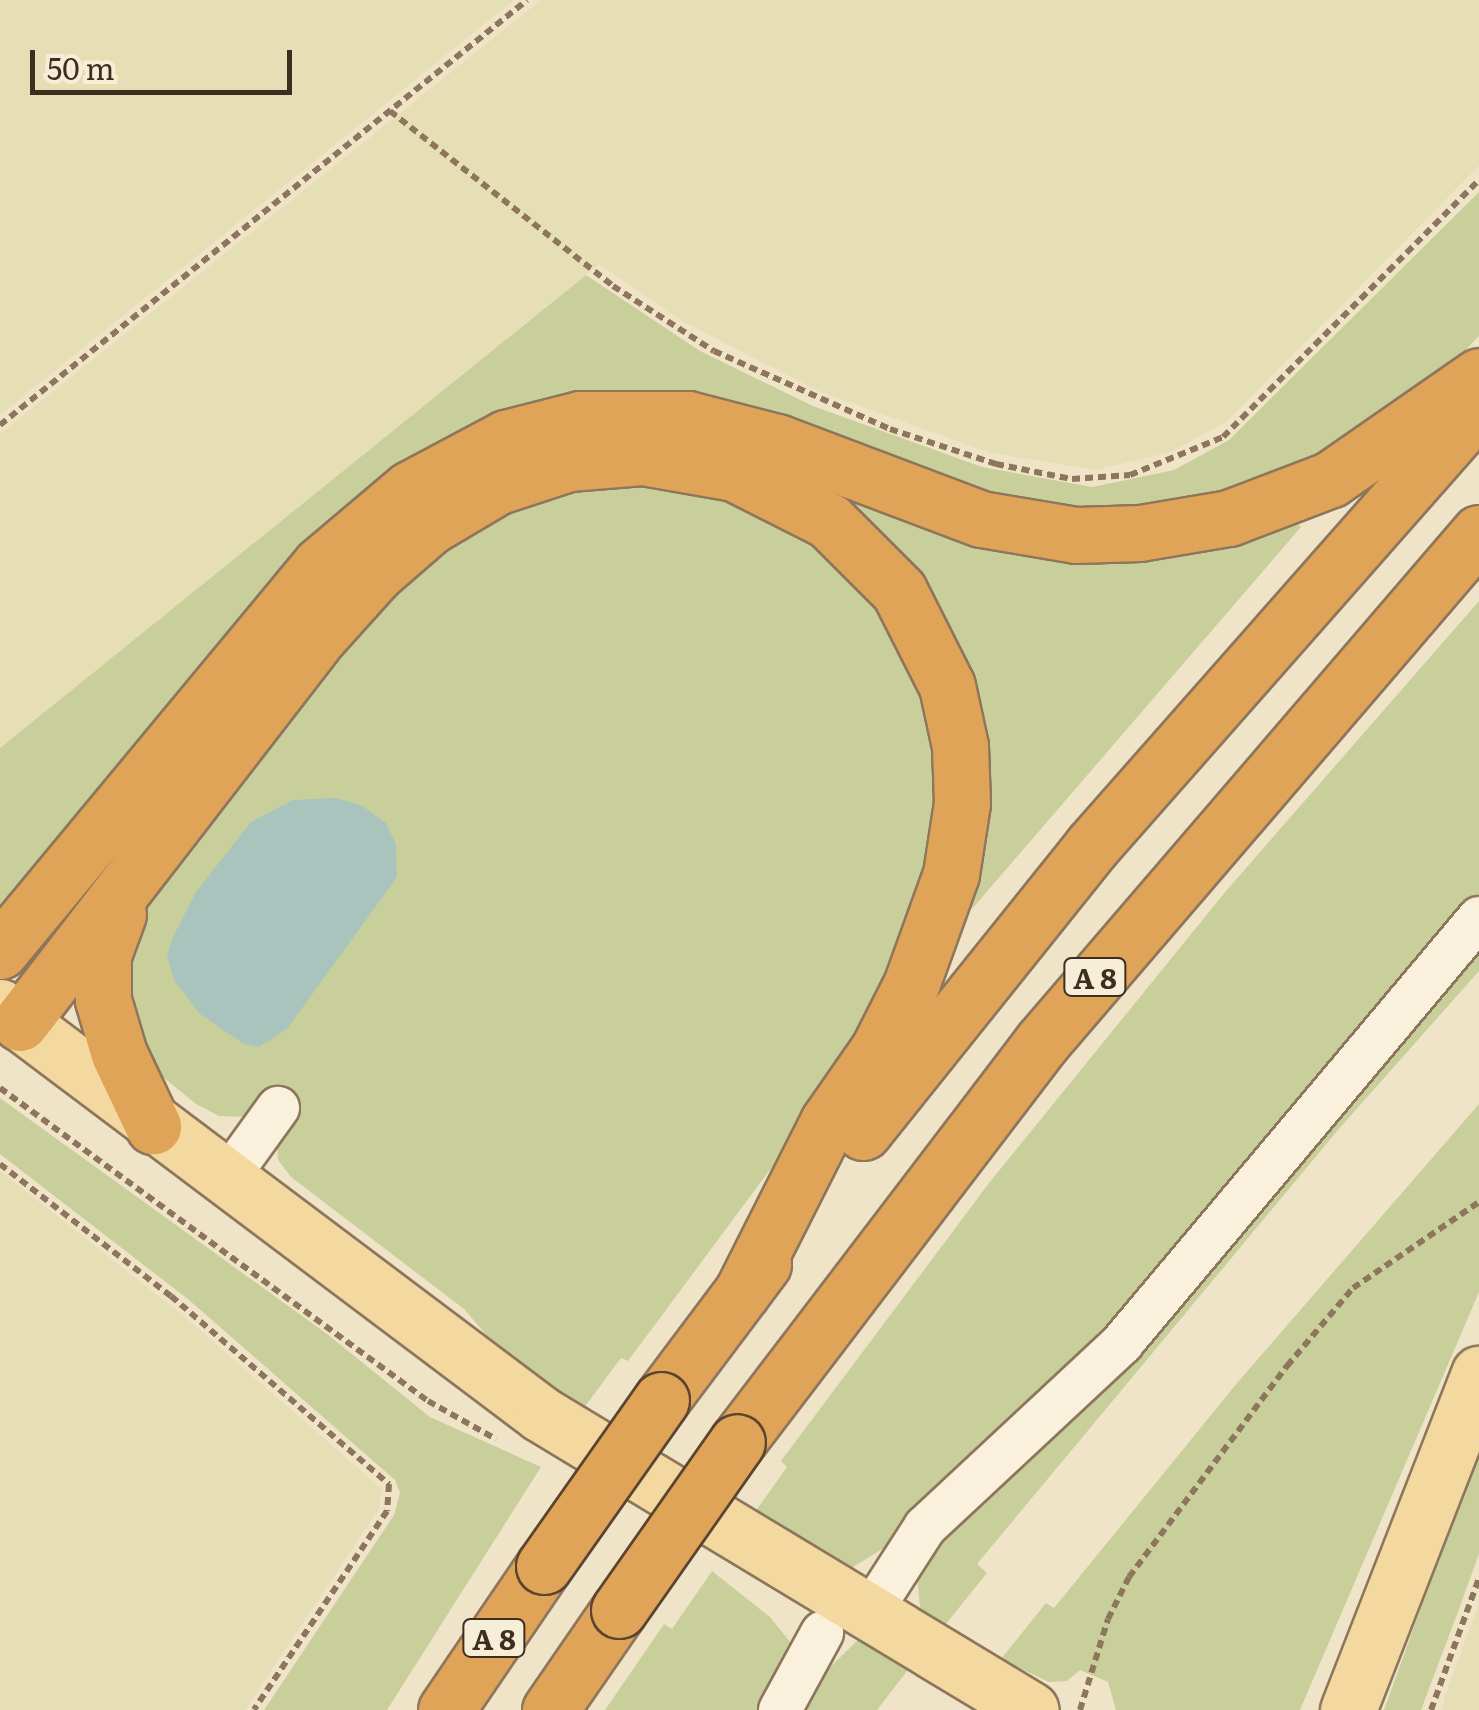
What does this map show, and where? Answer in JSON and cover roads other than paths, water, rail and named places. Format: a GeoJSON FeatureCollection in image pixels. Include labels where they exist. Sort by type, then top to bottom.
{"type":"FeatureCollection","features":[{"type":"Feature","properties":{"kind":"highway"},"geometry":{"type":"LineString","coordinates":[[0,951],[320,565],[410,489],[506,438],[580,419],[688,419],[765,438],[981,519],[1076,535],[1140,534],[1229,518],[1331,479],[1479,376]]}},
{"type":"Feature","properties":{"kind":"highway","name":"A 8"},"geometry":{"type":"LineString","coordinates":[[446,1710],[661,1400],[1092,846],[1479,407]]}},
{"type":"Feature","properties":{"kind":"highway"},"geometry":{"type":"LineString","coordinates":[[10,1015],[129,889],[355,595],[414,539],[478,496],[569,464],[642,457],[734,473],[829,520],[899,591],[940,667],[960,746],[960,824],[944,898],[911,985],[878,1050],[828,1122],[742,1292]]}},
{"type":"Feature","properties":{"kind":"highway","name":"A 8"},"geometry":{"type":"LineString","coordinates":[[550,1710],[737,1442],[1042,1042],[1479,533]]}},
{"type":"Feature","properties":{"kind":"highway"},"geometry":{"type":"LineString","coordinates":[[129,889],[104,955],[103,1000],[118,1054],[154,1126]]}},
{"type":"Feature","properties":{"kind":"main road"},"geometry":{"type":"LineString","coordinates":[[10,1015],[530,1406],[846,1624],[1031,1710]]}},
{"type":"Feature","properties":{"kind":"main road"},"geometry":{"type":"LineString","coordinates":[[1348,1710],[1479,1374]]}},
{"type":"Feature","properties":{"kind":"lane"},"geometry":{"type":"LineString","coordinates":[[780,1710],[925,1528],[1122,1343],[1479,918]]}},
{"type":"Feature","properties":{"kind":"lane"},"geometry":{"type":"LineString","coordinates":[[226,1180],[278,1108]]}},
{"type":"Feature","properties":{"kind":"water"},"geometry":{"type":"Polygon","coordinates":[[[336,798],[361,805],[386,823],[396,844],[397,877],[287,1029],[259,1047],[244,1044],[200,1014],[174,980],[167,956],[173,937],[196,892],[251,822],[293,800],[336,798]]]}}]}
